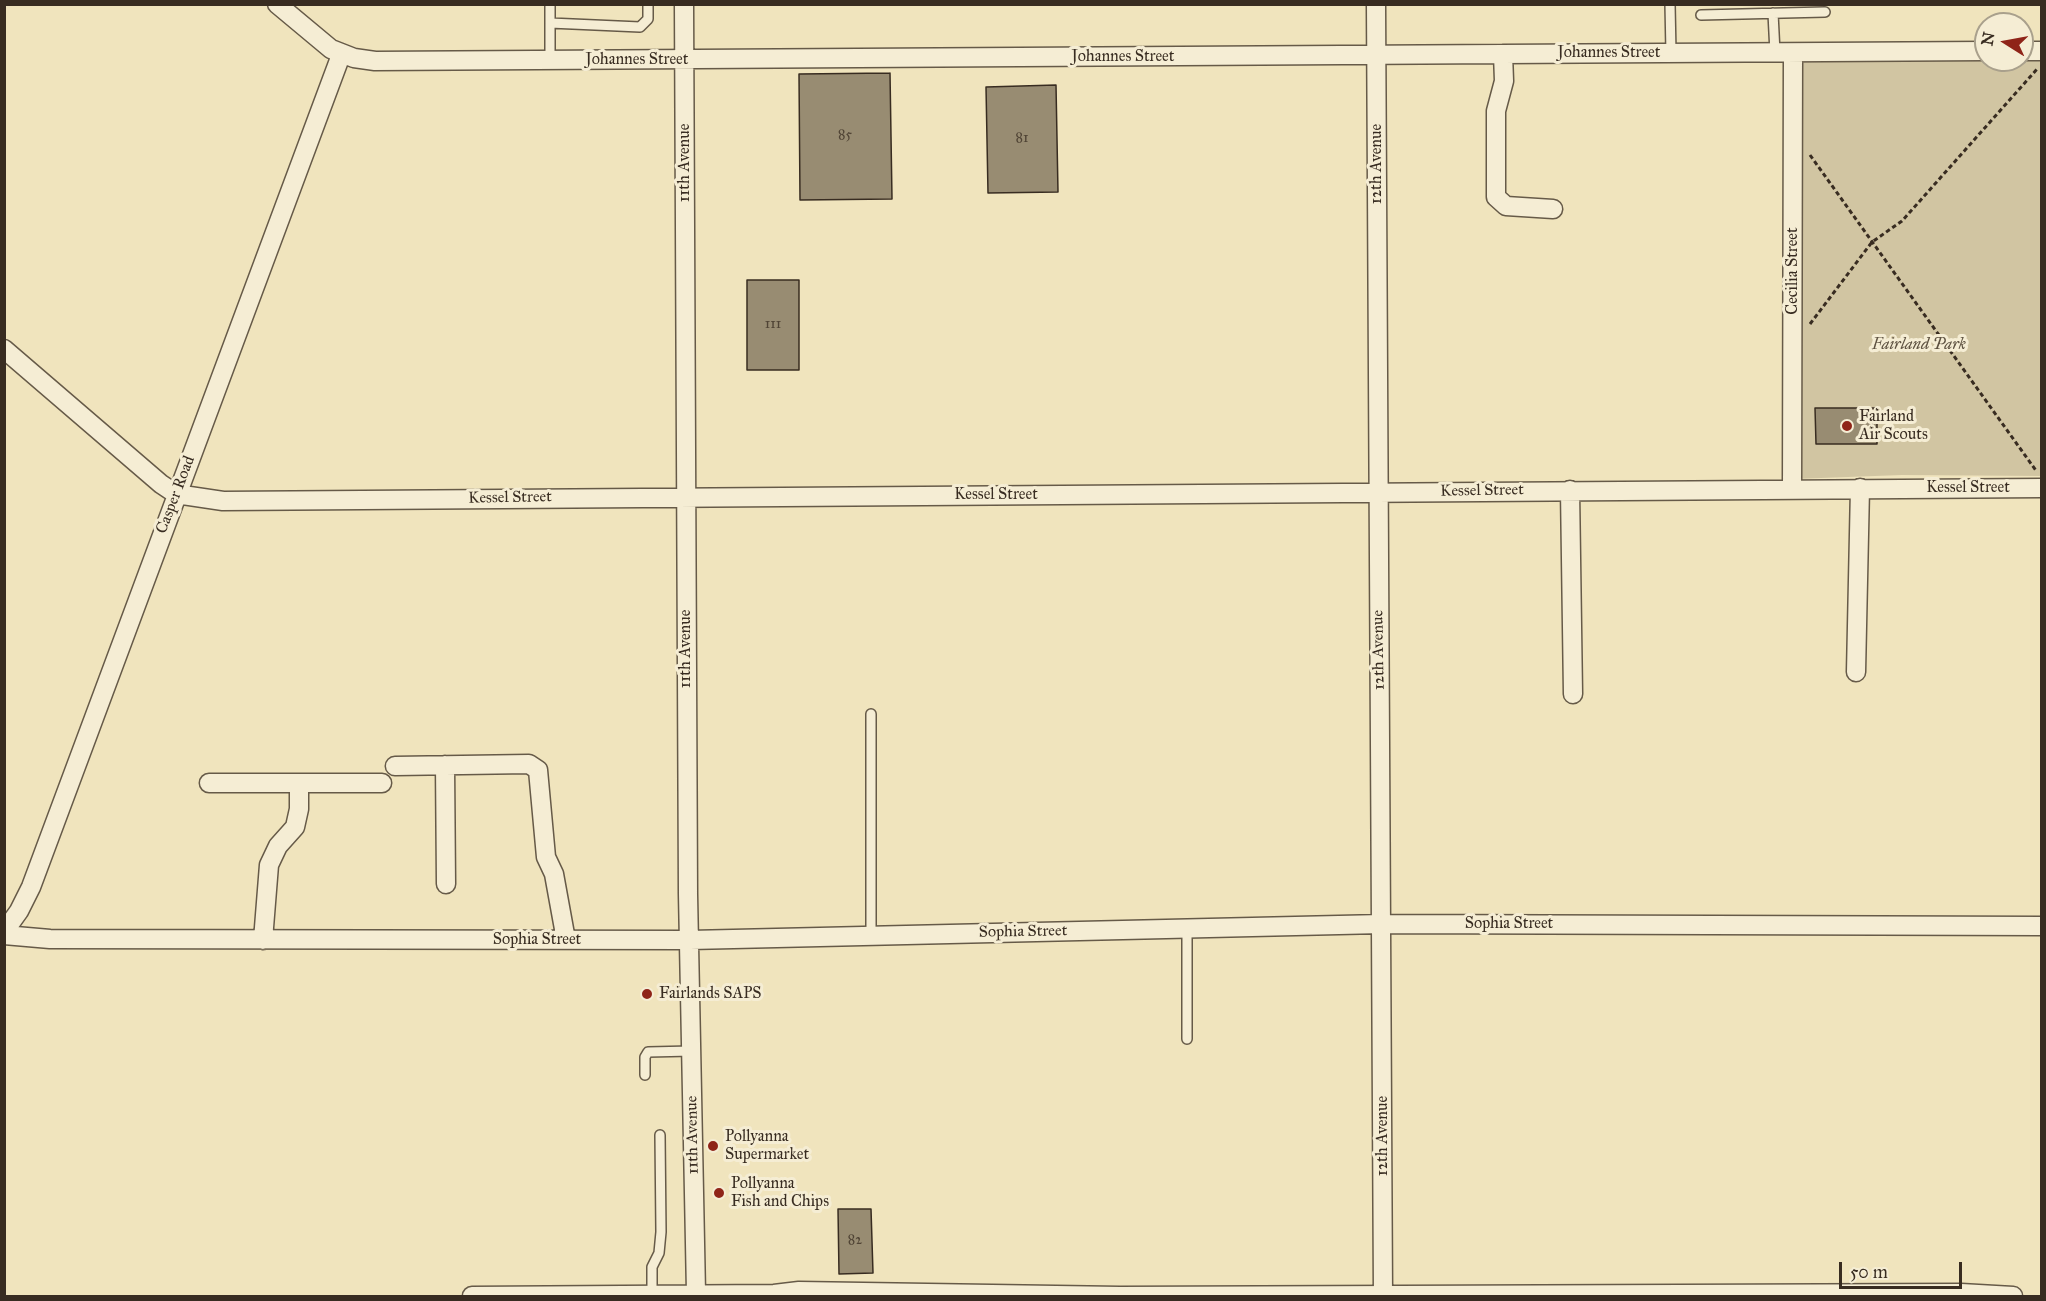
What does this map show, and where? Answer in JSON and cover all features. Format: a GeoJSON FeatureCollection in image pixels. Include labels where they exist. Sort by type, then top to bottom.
{"type":"FeatureCollection","features":[{"type":"Feature","properties":{"kind":"street","name":"Johannes Street"},"geometry":{"type":"LineString","coordinates":[[277,4],[318,40],[341,54],[375,60],[1974,51]]}},
{"type":"Feature","properties":{"kind":"street","name":"11th Avenue"},"geometry":{"type":"LineString","coordinates":[[684,4],[688,894],[696,1293]]}},
{"type":"Feature","properties":{"kind":"street","name":"12th Avenue"},"geometry":{"type":"LineString","coordinates":[[1377,4],[1377,492],[1383,1295]]}},
{"type":"Feature","properties":{"kind":"street","name":"Cecilia Street"},"geometry":{"type":"LineString","coordinates":[[1784,53],[1793,132],[1792,489]]}},
{"type":"Feature","properties":{"kind":"street","name":"Casper Road"},"geometry":{"type":"LineString","coordinates":[[4,934],[31,887],[341,54]]}},
{"type":"Feature","properties":{"kind":"street"},"geometry":{"type":"LineString","coordinates":[[1503,54],[1504,81],[1496,111],[1496,196],[1506,206],[1553,209]]}},
{"type":"Feature","properties":{"kind":"street","name":"Kessel Street"},"geometry":{"type":"LineString","coordinates":[[4,349],[124,454],[176,494],[223,501],[1860,489],[2040,482]]}},
{"type":"Feature","properties":{"kind":"street"},"geometry":{"type":"LineString","coordinates":[[1856,672],[1860,489]]}},
{"type":"Feature","properties":{"kind":"street"},"geometry":{"type":"LineString","coordinates":[[1570,490],[1573,694]]}},
{"type":"Feature","properties":{"kind":"street"},"geometry":{"type":"LineString","coordinates":[[395,766],[529,764],[538,770],[546,857],[554,874],[566,940]]}},
{"type":"Feature","properties":{"kind":"street"},"geometry":{"type":"LineString","coordinates":[[445,765],[446,884]]}},
{"type":"Feature","properties":{"kind":"street"},"geometry":{"type":"LineString","coordinates":[[209,783],[382,783]]}},
{"type":"Feature","properties":{"kind":"street"},"geometry":{"type":"LineString","coordinates":[[263,940],[269,865],[278,846],[296,827],[299,783]]}},
{"type":"Feature","properties":{"kind":"street","name":"Sophia Street"},"geometry":{"type":"LineString","coordinates":[[4,934],[50,939],[690,940],[1382,924],[2042,926]]}},
{"type":"Feature","properties":{"kind":"street"},"geometry":{"type":"LineString","coordinates":[[472,1296],[696,1293],[777,1296],[799,1291],[1119,1296],[2013,1296]]}},
{"type":"Feature","properties":{"kind":"lane"},"geometry":{"type":"LineString","coordinates":[[550,4],[550,60]]}},
{"type":"Feature","properties":{"kind":"lane"},"geometry":{"type":"LineString","coordinates":[[550,23],[639,27],[648,19],[648,4]]}},
{"type":"Feature","properties":{"kind":"lane"},"geometry":{"type":"LineString","coordinates":[[1670,4],[1671,53]]}},
{"type":"Feature","properties":{"kind":"lane"},"geometry":{"type":"LineString","coordinates":[[1701,15],[1825,12]]}},
{"type":"Feature","properties":{"kind":"lane"},"geometry":{"type":"LineString","coordinates":[[1773,13],[1784,53]]}},
{"type":"Feature","properties":{"kind":"lane"},"geometry":{"type":"LineString","coordinates":[[871,714],[871,936]]}},
{"type":"Feature","properties":{"kind":"lane"},"geometry":{"type":"LineString","coordinates":[[1187,928],[1187,1039]]}},
{"type":"Feature","properties":{"kind":"lane"},"geometry":{"type":"LineString","coordinates":[[645,1075],[645,1057],[648,1052],[692,1051]]}},
{"type":"Feature","properties":{"kind":"lane"},"geometry":{"type":"LineString","coordinates":[[660,1135],[661,1232],[658,1253],[652,1267],[663,1295]]}},
{"type":"Feature","properties":{"kind":"path"},"geometry":{"type":"LineString","coordinates":[[1810,325],[1872,242],[1902,220],[2042,65]]}},
{"type":"Feature","properties":{"kind":"path"},"geometry":{"type":"LineString","coordinates":[[1793,132],[2040,482]]}},
{"type":"Feature","properties":{"kind":"green space","name":"Fairland Park"},"geometry":{"type":"Polygon","coordinates":[[[2041,50],[2041,476],[1902,475],[1794,479],[1799,51],[1974,58],[1974,72],[2034,72],[2034,54],[2041,50]]]}},
{"type":"Feature","properties":{"kind":"building"},"geometry":{"type":"Polygon","coordinates":[[[890,73],[892,199],[800,200],[799,74],[890,73]]]}},
{"type":"Feature","properties":{"kind":"building"},"geometry":{"type":"Polygon","coordinates":[[[1056,85],[1058,192],[988,193],[986,87],[1056,85]]]}},
{"type":"Feature","properties":{"kind":"building"},"geometry":{"type":"Polygon","coordinates":[[[747,280],[799,280],[799,370],[747,370],[747,280]]]}},
{"type":"Feature","properties":{"kind":"building","name":"Fairland Air Scouts"},"geometry":{"type":"Polygon","coordinates":[[[1815,408],[1877,408],[1877,444],[1816,444],[1815,408]]]}},
{"type":"Feature","properties":{"kind":"building"},"geometry":{"type":"Polygon","coordinates":[[[838,1209],[871,1209],[873,1273],[839,1274],[838,1209]]]}},
{"type":"Feature","properties":{"kind":"place","name":"Fairland Air Scouts"},"geometry":{"type":"Point","coordinates":[1847,426]}},
{"type":"Feature","properties":{"kind":"place","name":"Fairlands SAPS"},"geometry":{"type":"Point","coordinates":[647,994]}},
{"type":"Feature","properties":{"kind":"place","name":"Pollyanna Supermarket"},"geometry":{"type":"Point","coordinates":[713,1146]}},
{"type":"Feature","properties":{"kind":"place","name":"Pollyanna Fish and Chips"},"geometry":{"type":"Point","coordinates":[719,1193]}}]}
